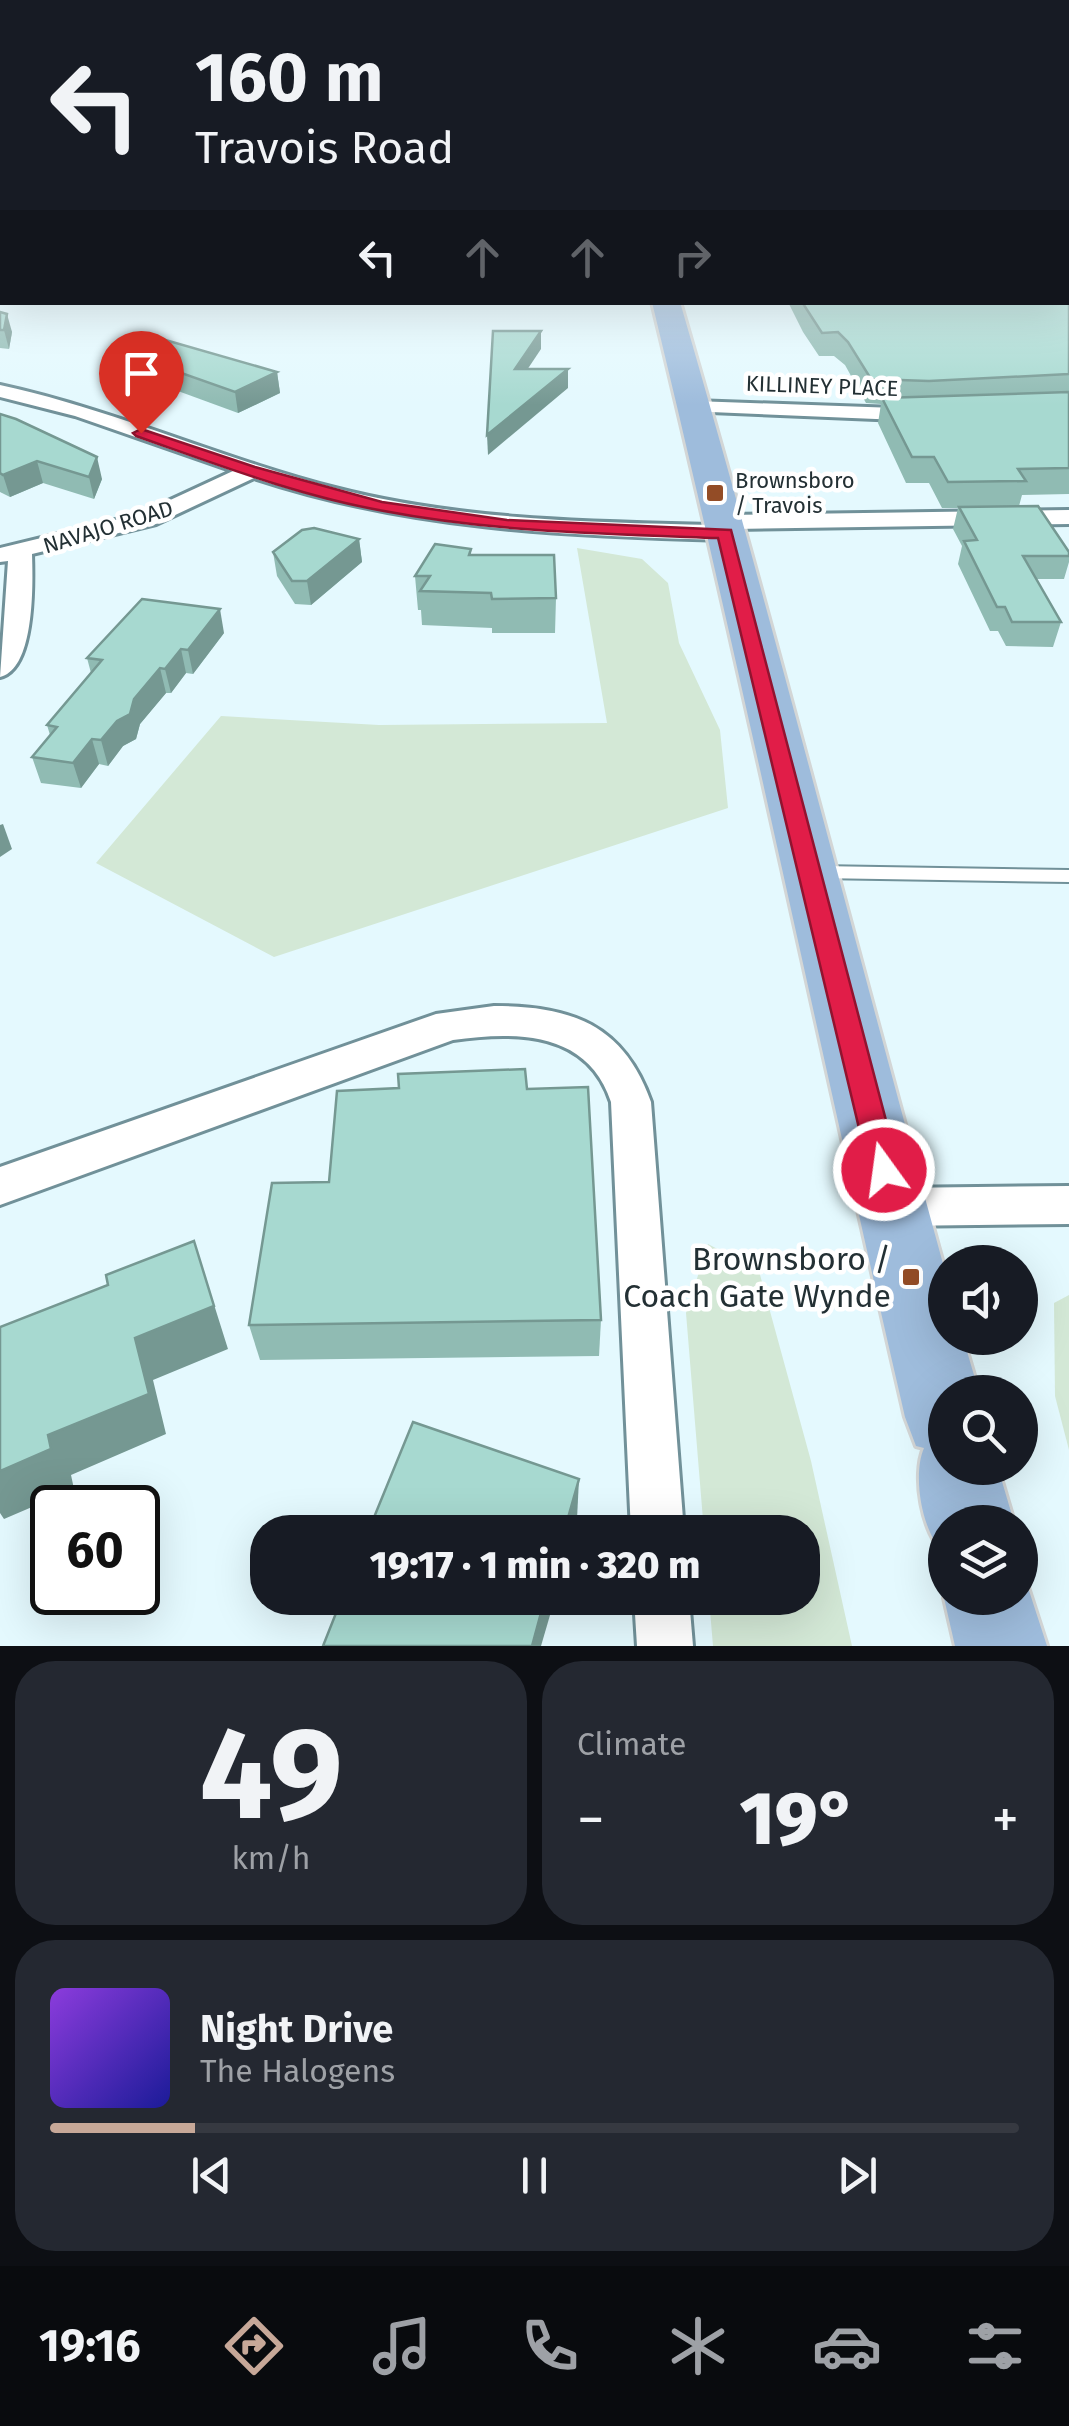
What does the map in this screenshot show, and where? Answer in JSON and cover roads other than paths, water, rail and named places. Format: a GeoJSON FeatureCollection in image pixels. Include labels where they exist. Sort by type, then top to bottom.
{"type":"FeatureCollection","features":[{"type":"Feature","properties":{"kind":"main road"},"geometry":{"type":"LineString","coordinates":[[667,305],[744,594],[807,872],[935,1375]]}},
{"type":"Feature","properties":{"kind":"main road"},"geometry":{"type":"LineString","coordinates":[[993,1615],[1001,1646]]}},
{"type":"Feature","properties":{"kind":"street"},"geometry":{"type":"LineString","coordinates":[[0,391],[68,408],[250,470],[381,506],[458,519],[561,528],[722,520],[1069,517]]}},
{"type":"Feature","properties":{"kind":"street","name":"KILLINEY PLACE"},"geometry":{"type":"LineString","coordinates":[[694,406],[941,414]]}},
{"type":"Feature","properties":{"kind":"street","name":"NAVAJO ROAD"},"geometry":{"type":"LineString","coordinates":[[0,669],[20,616],[10,554],[148,519],[250,470]]}},
{"type":"Feature","properties":{"kind":"street"},"geometry":{"type":"LineString","coordinates":[[0,1186],[450,1025],[502,1017],[548,1024],[586,1042],[616,1065],[632,1102],[657,1515]]}},
{"type":"Feature","properties":{"kind":"street"},"geometry":{"type":"LineString","coordinates":[[894,1207],[1069,1205]]}},
{"type":"Feature","properties":{"kind":"street"},"geometry":{"type":"LineString","coordinates":[[663,1615],[665,1646]]}},
{"type":"Feature","properties":{"kind":"lane"},"geometry":{"type":"LineString","coordinates":[[807,872],[1069,876]]}},
{"type":"Feature","properties":{"kind":"place","name":"Brownsboro / Travois"},"geometry":{"type":"Point","coordinates":[715,493]}},
{"type":"Feature","properties":{"kind":"place","name":"Brownsboro / Coach Gate Wynde"},"geometry":{"type":"Point","coordinates":[911,1277]}}]}
